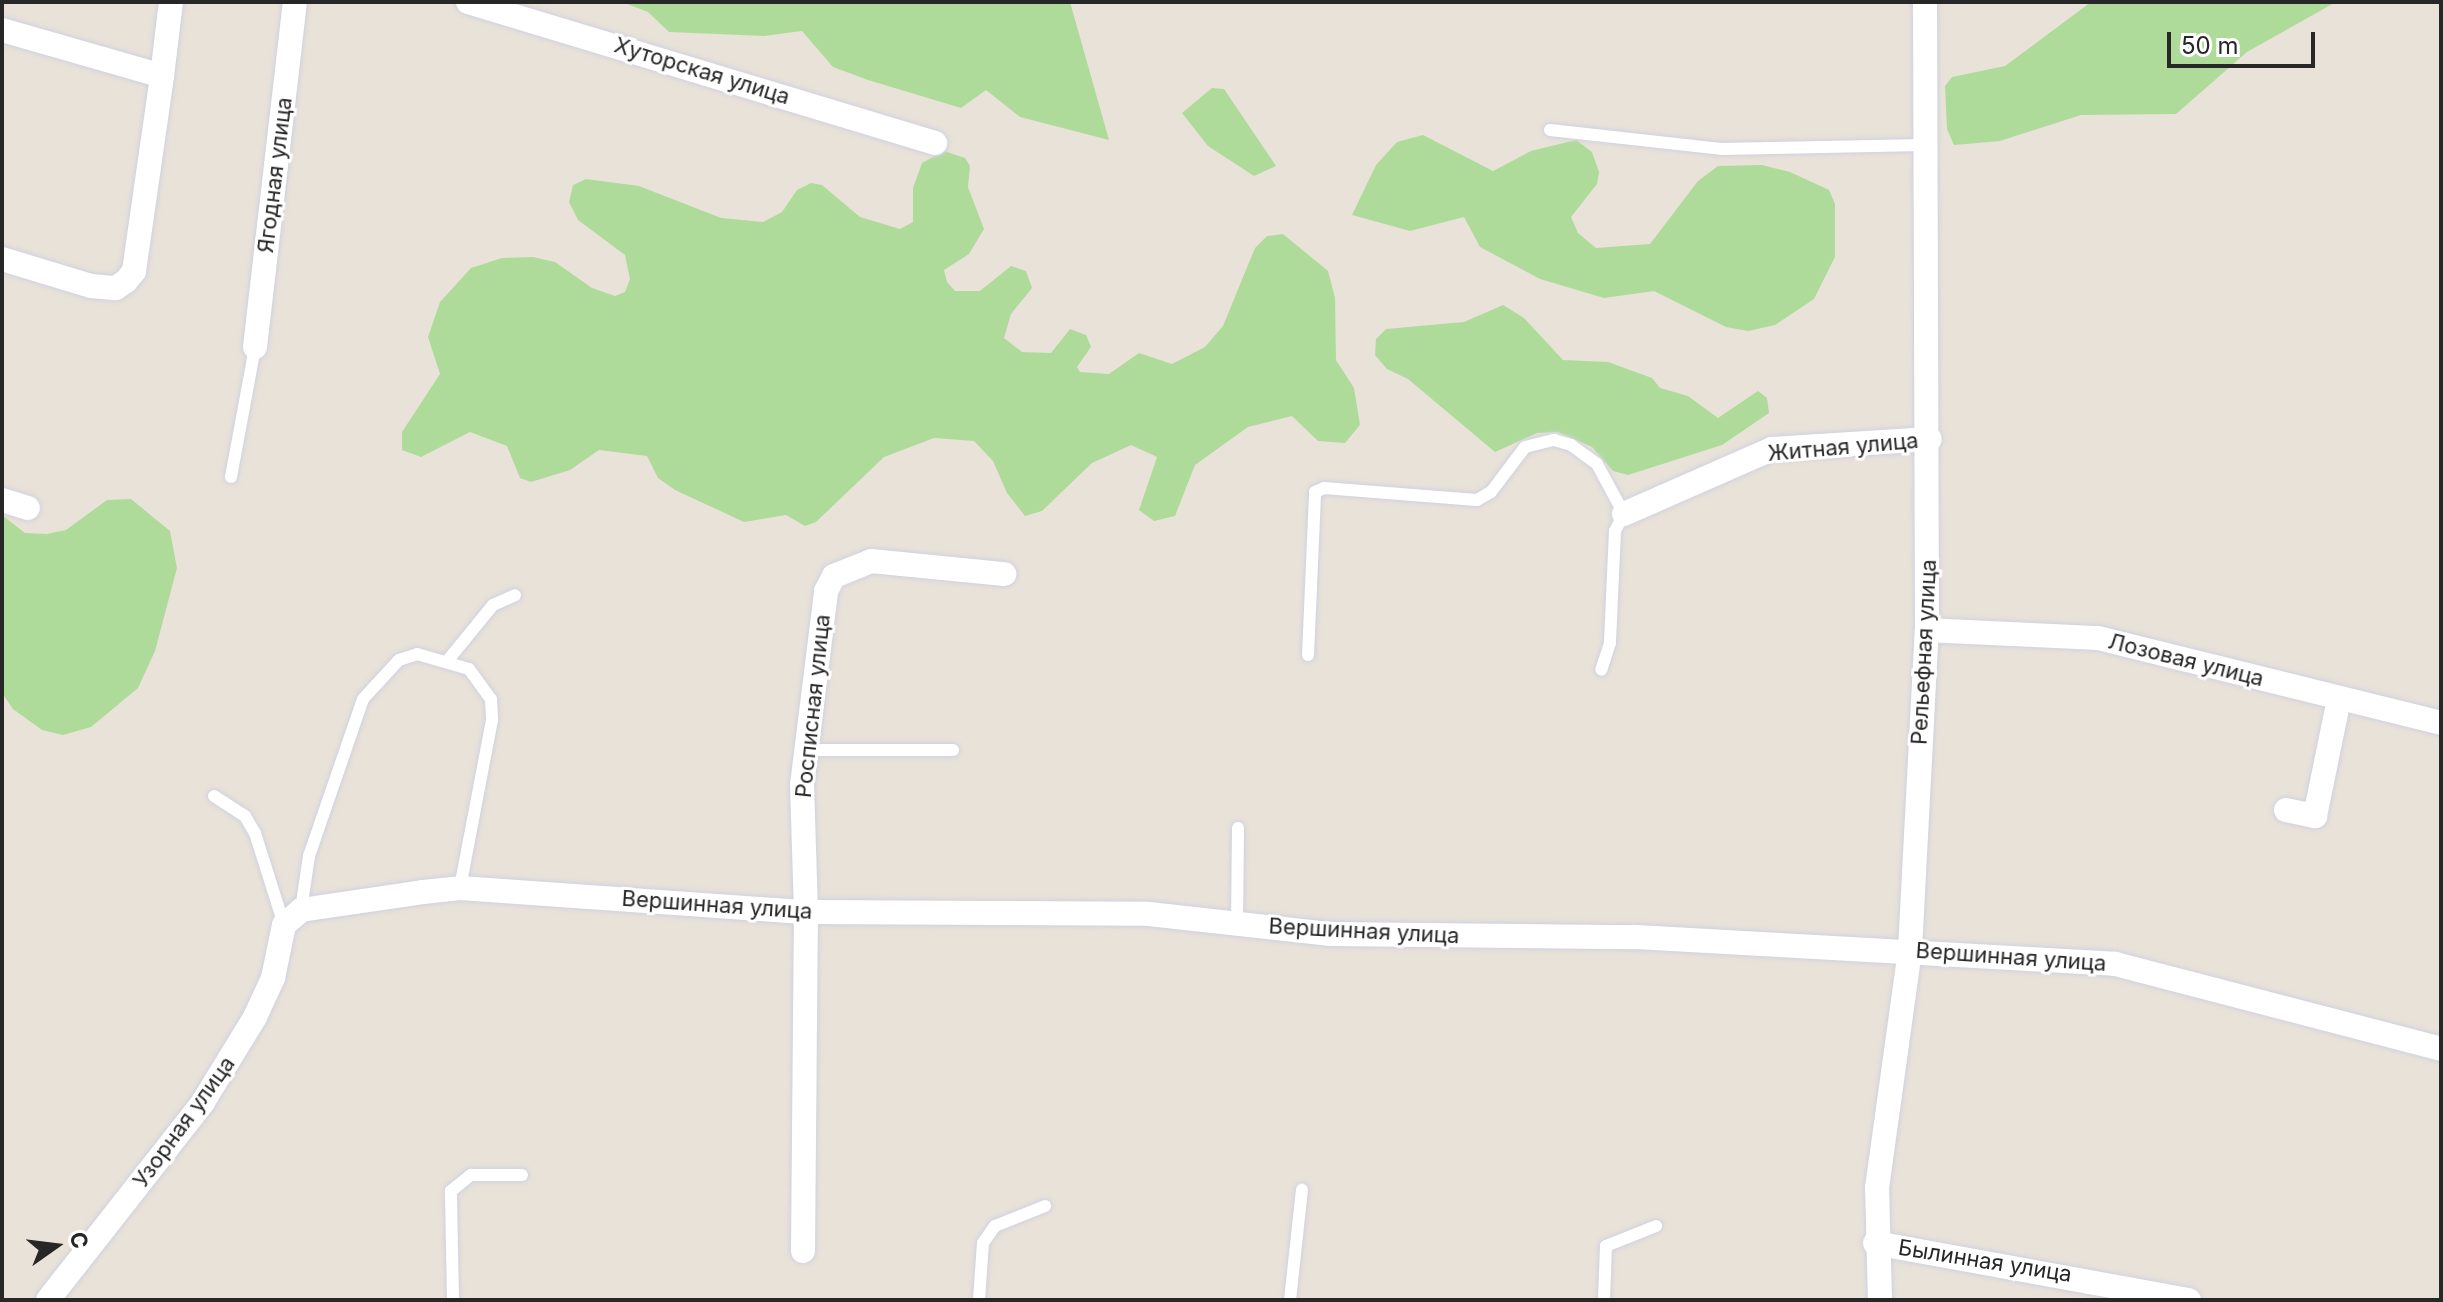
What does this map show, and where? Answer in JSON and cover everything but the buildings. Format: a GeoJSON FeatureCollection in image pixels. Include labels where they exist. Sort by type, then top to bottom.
{"type":"FeatureCollection","features":[{"type":"Feature","properties":{"kind":"street"},"geometry":{"type":"LineString","coordinates":[[2,259],[91,286],[116,288],[134,271],[171,2]]}},
{"type":"Feature","properties":{"kind":"street","name":"Ягодная улица"},"geometry":{"type":"LineString","coordinates":[[255,347],[295,2]]}},
{"type":"Feature","properties":{"kind":"street","name":"Хуторская улица"},"geometry":{"type":"LineString","coordinates":[[468,2],[935,143]]}},
{"type":"Feature","properties":{"kind":"street","name":"Рельефная улица"},"geometry":{"type":"LineString","coordinates":[[1880,1300],[1875,1243],[1877,1188],[1910,950],[1927,630],[1930,439],[1924,145],[1925,2]]}},
{"type":"Feature","properties":{"kind":"street"},"geometry":{"type":"LineString","coordinates":[[2,30],[162,76]]}},
{"type":"Feature","properties":{"kind":"street","name":"Житная улица"},"geometry":{"type":"LineString","coordinates":[[1624,514],[1772,449],[1930,439]]}},
{"type":"Feature","properties":{"kind":"street"},"geometry":{"type":"LineString","coordinates":[[2,500],[28,508]]}},
{"type":"Feature","properties":{"kind":"street","name":"Росписная улица"},"geometry":{"type":"LineString","coordinates":[[803,1251],[806,912],[800,853],[804,750],[826,591],[834,576],[871,561],[1004,574]]}},
{"type":"Feature","properties":{"kind":"street","name":"Лозовая улица"},"geometry":{"type":"LineString","coordinates":[[1927,630],[2098,638],[2441,723]]}},
{"type":"Feature","properties":{"kind":"street"},"geometry":{"type":"LineString","coordinates":[[2286,810],[2315,816],[2339,699]]}},
{"type":"Feature","properties":{"kind":"street","name":"Вершинная улица"},"geometry":{"type":"LineString","coordinates":[[293,917],[460,888],[806,912],[1149,914],[1331,934],[1635,937],[1910,950],[2115,964],[2441,1049]]}},
{"type":"Feature","properties":{"kind":"street","name":"Узорная улица"},"geometry":{"type":"LineString","coordinates":[[48,1300],[203,1102],[261,1004],[293,917]]}},
{"type":"Feature","properties":{"kind":"street","name":"Былинная улица"},"geometry":{"type":"LineString","coordinates":[[1875,1243],[2189,1300]]}},
{"type":"Feature","properties":{"kind":"lane"},"geometry":{"type":"LineString","coordinates":[[1550,130],[1721,149],[1924,145]]}},
{"type":"Feature","properties":{"kind":"lane"},"geometry":{"type":"LineString","coordinates":[[231,477],[255,347]]}},
{"type":"Feature","properties":{"kind":"lane"},"geometry":{"type":"LineString","coordinates":[[1308,655],[1314,498],[1319,489],[1477,500],[1491,492],[1525,447],[1554,440],[1571,445],[1597,464],[1624,514],[1615,531],[1610,643],[1601,670]]}},
{"type":"Feature","properties":{"kind":"lane"},"geometry":{"type":"LineString","coordinates":[[448,660],[493,605],[515,595]]}},
{"type":"Feature","properties":{"kind":"lane"},"geometry":{"type":"LineString","coordinates":[[293,917],[309,856],[363,699],[399,660],[417,654],[448,660],[469,669],[481,682],[491,710],[460,888]]}},
{"type":"Feature","properties":{"kind":"lane"},"geometry":{"type":"LineString","coordinates":[[804,750],[953,750]]}},
{"type":"Feature","properties":{"kind":"lane"},"geometry":{"type":"LineString","coordinates":[[214,796],[245,816],[293,917]]}},
{"type":"Feature","properties":{"kind":"lane"},"geometry":{"type":"LineString","coordinates":[[1237,924],[1238,828]]}},
{"type":"Feature","properties":{"kind":"lane"},"geometry":{"type":"LineString","coordinates":[[453,1300],[451,1191],[471,1175],[522,1175]]}},
{"type":"Feature","properties":{"kind":"lane"},"geometry":{"type":"LineString","coordinates":[[1290,1300],[1302,1190]]}},
{"type":"Feature","properties":{"kind":"lane"},"geometry":{"type":"LineString","coordinates":[[979,1300],[983,1243],[995,1226],[1045,1206]]}},
{"type":"Feature","properties":{"kind":"lane"},"geometry":{"type":"LineString","coordinates":[[1604,1300],[1606,1246],[1656,1226]]}},
{"type":"Feature","properties":{"kind":"green space"},"geometry":{"type":"Polygon","coordinates":[[[622,2],[1070,2],[1109,140],[1020,117],[986,90],[961,108],[868,80],[833,67],[802,31],[764,36],[669,32],[648,12],[622,2]]]}},
{"type":"Feature","properties":{"kind":"green space"},"geometry":{"type":"Polygon","coordinates":[[[2091,2],[2336,2],[2247,52],[2176,114],[2081,115],[2000,141],[1954,145],[1947,129],[1945,86],[1952,77],[2005,66],[2091,2]]]}},
{"type":"Feature","properties":{"kind":"green space"},"geometry":{"type":"Polygon","coordinates":[[[1212,88],[1224,89],[1276,166],[1254,176],[1208,146],[1182,113],[1212,88]]]}},
{"type":"Feature","properties":{"kind":"green space"},"geometry":{"type":"Polygon","coordinates":[[[1423,135],[1493,171],[1531,151],[1576,140],[1592,152],[1599,172],[1597,184],[1571,217],[1578,233],[1596,248],[1650,244],[1698,181],[1718,166],[1762,165],[1790,172],[1829,190],[1835,204],[1835,257],[1814,299],[1775,325],[1748,331],[1726,327],[1654,291],[1604,298],[1540,279],[1480,247],[1464,217],[1410,231],[1352,215],[1376,165],[1397,142],[1423,135]]]}},
{"type":"Feature","properties":{"kind":"green space"},"geometry":{"type":"Polygon","coordinates":[[[944,151],[965,158],[970,166],[968,187],[984,229],[969,254],[944,270],[947,282],[955,291],[980,291],[1011,266],[1026,271],[1032,288],[1011,314],[1004,338],[1022,352],[1051,353],[1070,329],[1086,335],[1091,347],[1077,367],[1080,372],[1109,374],[1139,353],[1172,364],[1205,347],[1223,326],[1255,248],[1267,236],[1283,234],[1328,271],[1335,298],[1336,360],[1354,388],[1360,425],[1345,443],[1318,441],[1292,416],[1248,427],[1195,465],[1175,516],[1154,521],[1139,510],[1157,457],[1131,445],[1092,463],[1042,511],[1025,516],[1007,493],[993,461],[974,441],[934,438],[884,457],[816,522],[805,526],[786,515],[744,522],[675,490],[658,478],[647,456],[599,450],[570,470],[531,482],[520,478],[507,446],[470,432],[421,457],[402,450],[402,432],[440,374],[428,337],[440,302],[471,268],[502,258],[533,257],[555,262],[592,288],[615,296],[625,292],[630,279],[625,255],[578,220],[569,202],[573,185],[586,179],[639,186],[721,218],[763,222],[782,212],[797,190],[811,183],[822,185],[860,217],[900,229],[913,222],[913,188],[922,163],[944,151]]]}},
{"type":"Feature","properties":{"kind":"green space"},"geometry":{"type":"Polygon","coordinates":[[[1503,305],[1524,318],[1563,360],[1608,362],[1652,378],[1660,388],[1688,396],[1718,418],[1758,391],[1767,398],[1769,413],[1722,445],[1628,475],[1613,471],[1592,447],[1558,432],[1537,433],[1495,452],[1408,379],[1387,369],[1375,355],[1376,339],[1386,329],[1464,322],[1503,305]]]}},
{"type":"Feature","properties":{"kind":"green space"},"geometry":{"type":"Polygon","coordinates":[[[131,499],[170,531],[177,568],[155,651],[138,688],[91,727],[63,735],[42,730],[13,709],[2,693],[2,515],[25,533],[47,534],[66,530],[107,500],[131,499]]]}}]}
